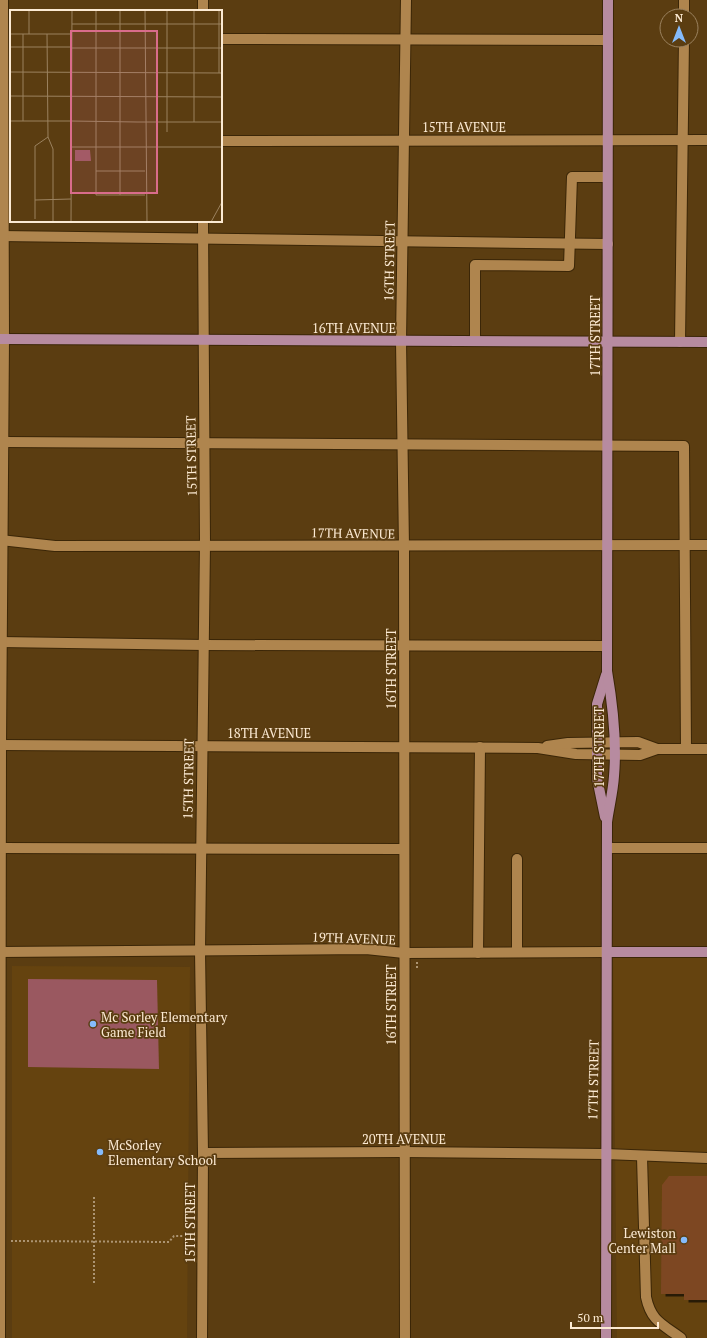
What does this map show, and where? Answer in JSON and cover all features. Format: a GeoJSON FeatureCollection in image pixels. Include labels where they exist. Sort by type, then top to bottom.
{"type":"FeatureCollection","features":[{"type":"Feature","properties":{"kind":"main road","name":"17TH STREET"},"geometry":{"type":"LineString","coordinates":[[606,822],[614,777],[614,708],[606,671],[608,0]]}},
{"type":"Feature","properties":{"kind":"main road","name":"16TH AVENUE"},"geometry":{"type":"LineString","coordinates":[[2,339],[707,342]]}},
{"type":"Feature","properties":{"kind":"main road","name":"17TH STREET"},"geometry":{"type":"LineString","coordinates":[[606,671],[597,704],[597,778],[606,822],[607,848],[605,1154],[606,1338]]}},
{"type":"Feature","properties":{"kind":"main road","name":"19TH AVENUE"},"geometry":{"type":"LineString","coordinates":[[607,952],[707,952]]}},
{"type":"Feature","properties":{"kind":"street"},"geometry":{"type":"LineString","coordinates":[[0,1338],[0,742],[3,439],[2,236],[7,140],[2,129],[7,40],[1,23],[3,0]]}},
{"type":"Feature","properties":{"kind":"street","name":"16TH STREET"},"geometry":{"type":"LineString","coordinates":[[405,1338],[404,546],[401,341],[406,0]]}},
{"type":"Feature","properties":{"kind":"street"},"geometry":{"type":"LineString","coordinates":[[222,39],[608,40]]}},
{"type":"Feature","properties":{"kind":"street"},"geometry":{"type":"LineString","coordinates":[[680,342],[684,140],[684,48]]}},
{"type":"Feature","properties":{"kind":"street","name":"15TH AVENUE"},"geometry":{"type":"LineString","coordinates":[[222,141],[707,140]]}},
{"type":"Feature","properties":{"kind":"street"},"geometry":{"type":"LineString","coordinates":[[475,341],[476,265],[569,266],[572,177],[608,177]]}},
{"type":"Feature","properties":{"kind":"street","name":"15TH STREET"},"geometry":{"type":"LineString","coordinates":[[202,1338],[203,1153],[200,951],[205,544],[203,222]]}},
{"type":"Feature","properties":{"kind":"street"},"geometry":{"type":"LineString","coordinates":[[2,236],[203,240],[608,244]]}},
{"type":"Feature","properties":{"kind":"street"},"geometry":{"type":"LineString","coordinates":[[3,439],[204,444],[684,446],[686,749]]}},
{"type":"Feature","properties":{"kind":"street","name":"17TH AVENUE"},"geometry":{"type":"LineString","coordinates":[[2,540],[55,546],[205,544],[404,546],[707,545]]}},
{"type":"Feature","properties":{"kind":"street"},"geometry":{"type":"LineString","coordinates":[[1,642],[204,645],[606,646]]}},
{"type":"Feature","properties":{"kind":"street","name":"18TH AVENUE"},"geometry":{"type":"LineString","coordinates":[[0,742],[202,747],[404,746],[538,748],[576,754],[640,755],[658,749],[707,749]]}},
{"type":"Feature","properties":{"kind":"street","name":"18TH AVENUE"},"geometry":{"type":"LineString","coordinates":[[538,748],[568,743],[638,742],[658,749]]}},
{"type":"Feature","properties":{"kind":"street"},"geometry":{"type":"LineString","coordinates":[[478,953],[480,747]]}},
{"type":"Feature","properties":{"kind":"street"},"geometry":{"type":"LineString","coordinates":[[0,848],[404,849]]}},
{"type":"Feature","properties":{"kind":"street"},"geometry":{"type":"LineString","coordinates":[[607,848],[707,848]]}},
{"type":"Feature","properties":{"kind":"street"},"geometry":{"type":"LineString","coordinates":[[517,859],[517,952]]}},
{"type":"Feature","properties":{"kind":"street","name":"19TH AVENUE"},"geometry":{"type":"LineString","coordinates":[[0,952],[366,949],[404,953],[607,952]]}},
{"type":"Feature","properties":{"kind":"street","name":"20TH AVENUE"},"geometry":{"type":"LineString","coordinates":[[203,1153],[404,1152],[605,1154],[642,1157],[707,1158]]}},
{"type":"Feature","properties":{"kind":"street"},"geometry":{"type":"LineString","coordinates":[[642,1157],[646,1297],[649,1310],[655,1319],[681,1338]]}},
{"type":"Feature","properties":{"kind":"path"},"geometry":{"type":"LineString","coordinates":[[417,962],[417,969]]}},
{"type":"Feature","properties":{"kind":"path"},"geometry":{"type":"LineString","coordinates":[[94,1195],[94,1283]]}},
{"type":"Feature","properties":{"kind":"path"},"geometry":{"type":"LineString","coordinates":[[10,1241],[169,1242],[174,1236],[186,1236]]}},
{"type":"Feature","properties":{"kind":"shaded area","name":"Lewiston Center Mall"},"geometry":{"type":"Polygon","coordinates":[[[613,958],[707,958],[707,1338],[617,1338],[613,958]]]}},
{"type":"Feature","properties":{"kind":"shaded area","name":"McSorley Elementary School"},"geometry":{"type":"Polygon","coordinates":[[[12,966],[190,967],[187,1338],[12,1338],[12,966]]]}},
{"type":"Feature","properties":{"kind":"shaded area","name":"Mc Sorley Elementary Game Field"},"geometry":{"type":"Polygon","coordinates":[[[28,979],[157,980],[159,1069],[28,1067],[28,979]]]}},
{"type":"Feature","properties":{"kind":"building","name":"Lewiston Center Mall"},"geometry":{"type":"Polygon","coordinates":[[[669,1176],[707,1176],[707,1300],[684,1300],[684,1294],[661,1294],[662,1185],[669,1176]]]}},
{"type":"Feature","properties":{"kind":"place","name":"Mc Sorley Elementary Game Field"},"geometry":{"type":"Point","coordinates":[93,1024]}},
{"type":"Feature","properties":{"kind":"place","name":"McSorley Elementary School"},"geometry":{"type":"Point","coordinates":[100,1152]}},
{"type":"Feature","properties":{"kind":"place","name":"Lewiston Center Mall"},"geometry":{"type":"Point","coordinates":[684,1240]}}]}
